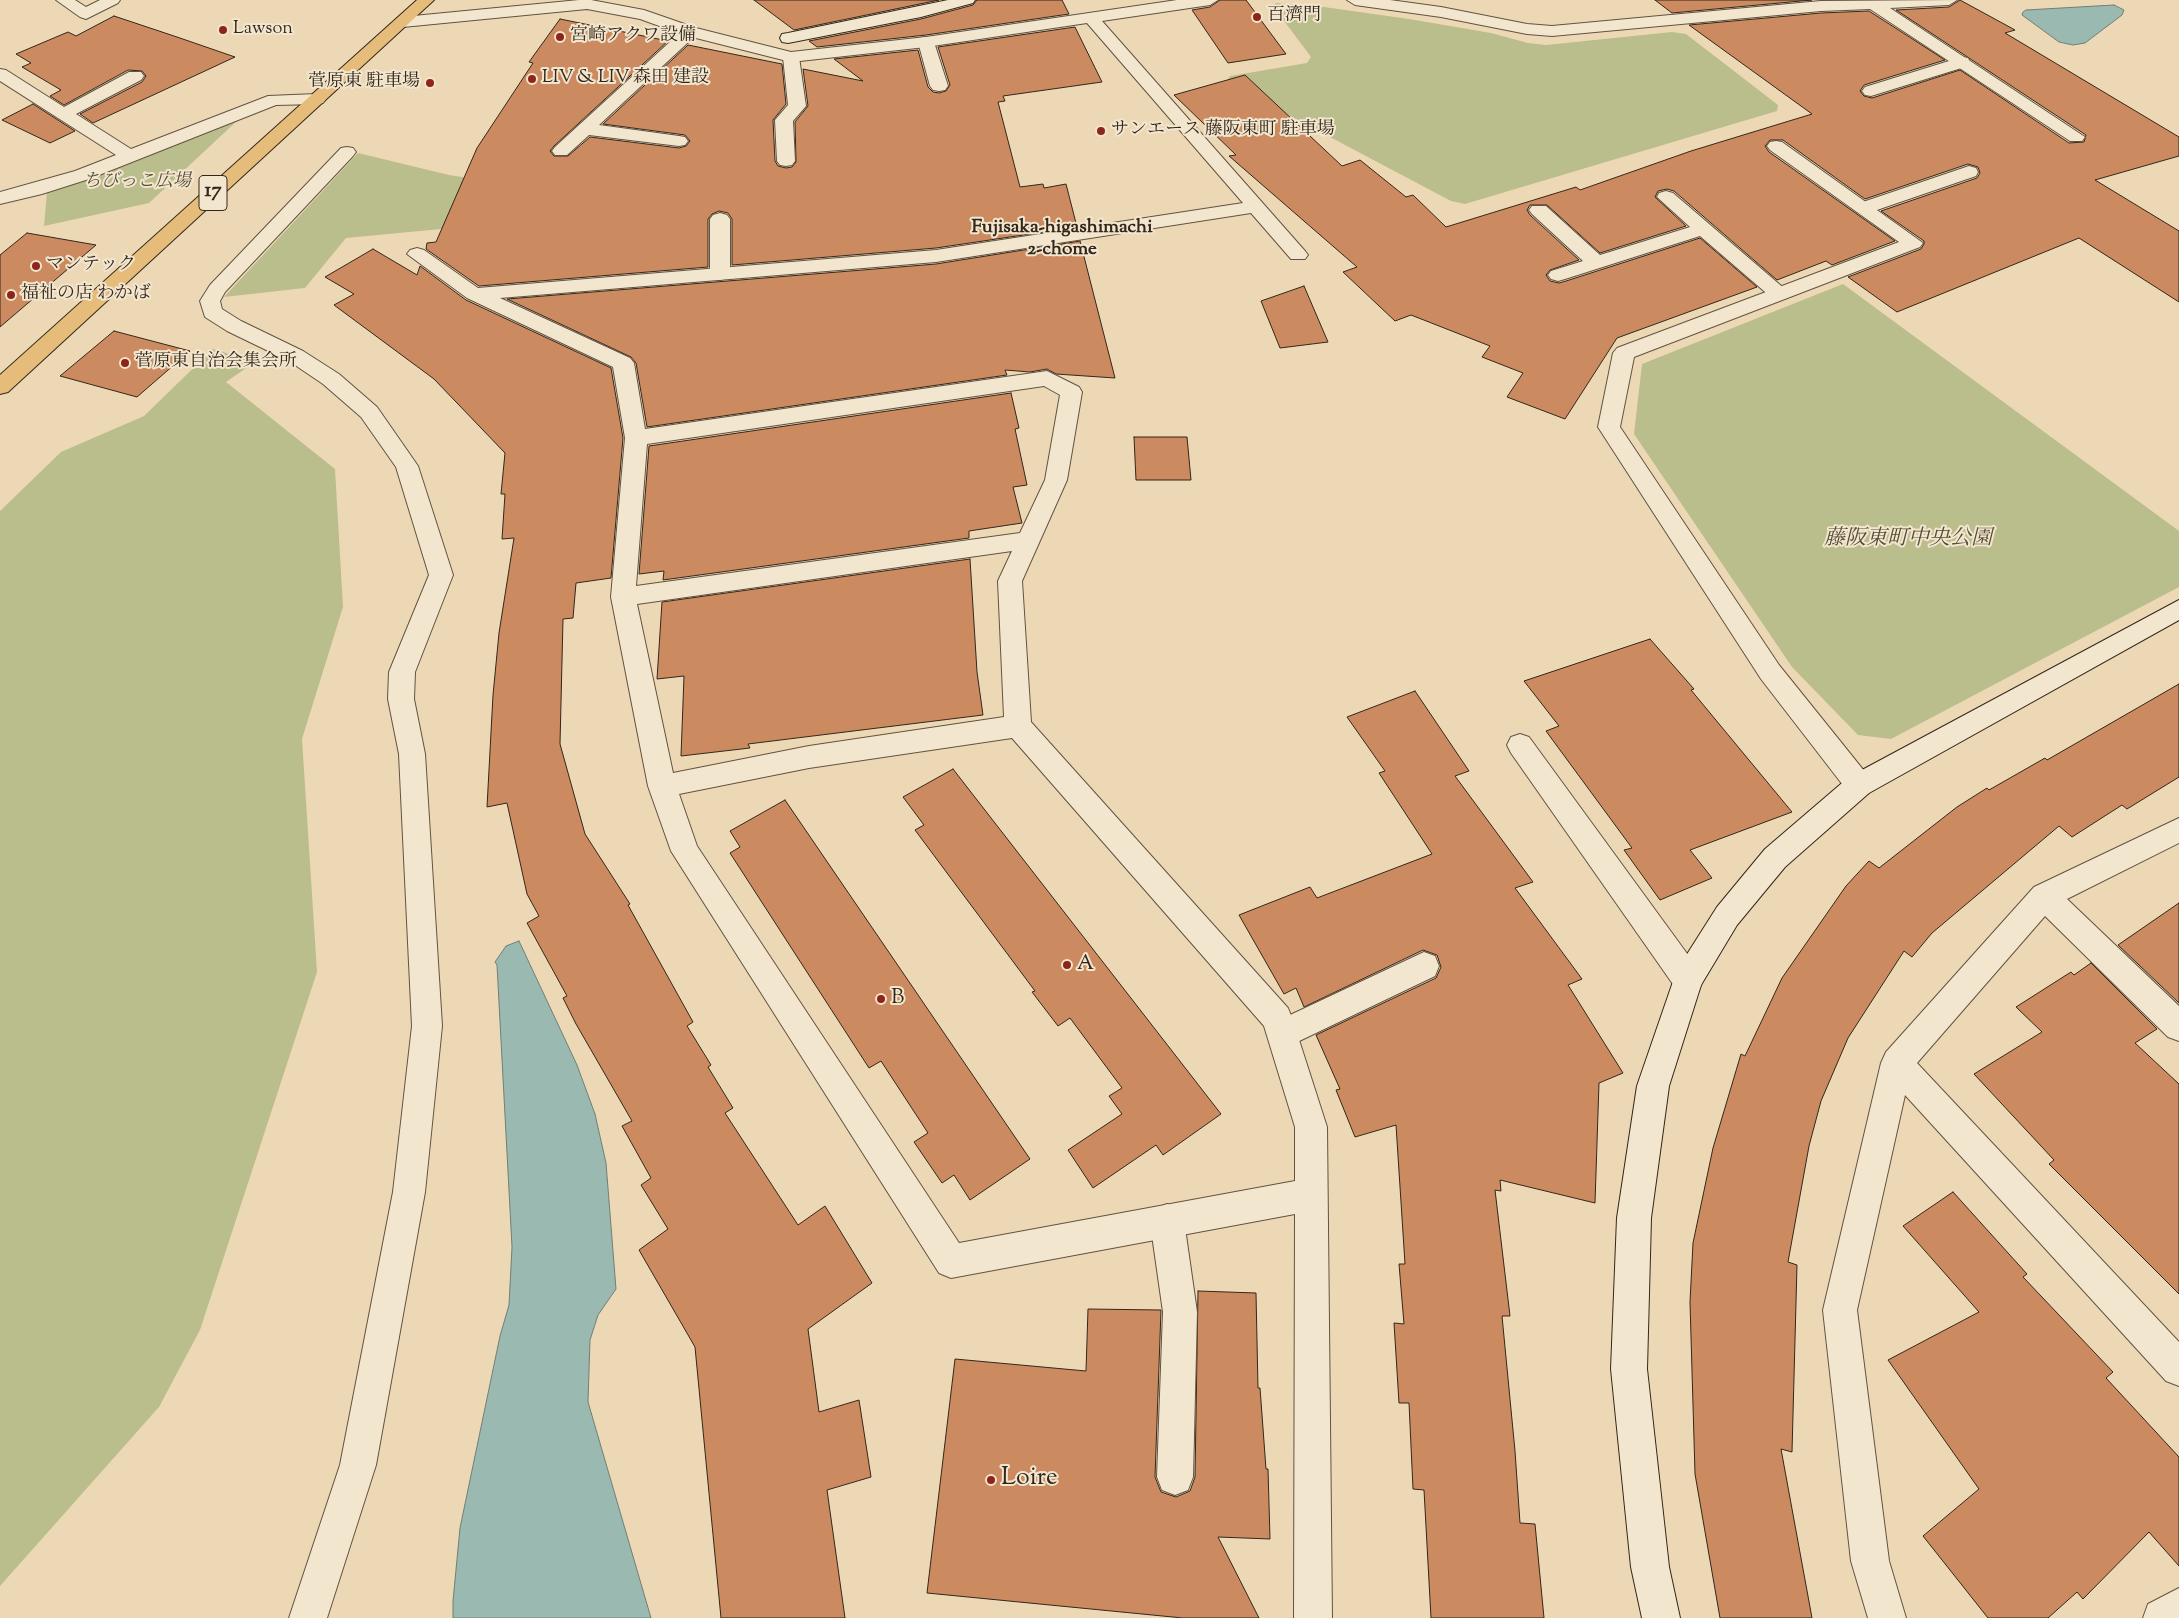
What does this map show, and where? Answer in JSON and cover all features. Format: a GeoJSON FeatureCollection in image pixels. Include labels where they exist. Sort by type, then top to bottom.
{"type":"FeatureCollection","features":[{"type":"Feature","properties":{"kind":"main road","name":"17"},"geometry":{"type":"LineString","coordinates":[[0,386],[426,0]]}},
{"type":"Feature","properties":{"kind":"street"},"geometry":{"type":"LineString","coordinates":[[64,0],[86,14],[112,0]]}},
{"type":"Feature","properties":{"kind":"street"},"geometry":{"type":"LineString","coordinates":[[561,151],[690,32],[788,38],[921,12],[967,0]]}},
{"type":"Feature","properties":{"kind":"street"},"geometry":{"type":"LineString","coordinates":[[403,22],[588,4],[644,15],[690,32],[791,57],[926,42],[1210,0]]}},
{"type":"Feature","properties":{"kind":"street"},"geometry":{"type":"LineString","coordinates":[[1355,0],[1441,12],[1527,29],[1552,31],[1816,3],[1875,5],[1949,0]]}},
{"type":"Feature","properties":{"kind":"street"},"geometry":{"type":"LineString","coordinates":[[1441,12],[1461,0]]}},
{"type":"Feature","properties":{"kind":"street"},"geometry":{"type":"LineString","coordinates":[[1875,5],[2076,137]]}},
{"type":"Feature","properties":{"kind":"street"},"geometry":{"type":"LineString","coordinates":[[1091,18],[1298,255]]}},
{"type":"Feature","properties":{"kind":"street"},"geometry":{"type":"LineString","coordinates":[[926,42],[939,86]]}},
{"type":"Feature","properties":{"kind":"street"},"geometry":{"type":"LineString","coordinates":[[786,161],[784,120],[797,106],[791,57]]}},
{"type":"Feature","properties":{"kind":"street"},"geometry":{"type":"LineString","coordinates":[[1870,92],[1962,62]]}},
{"type":"Feature","properties":{"kind":"street"},"geometry":{"type":"LineString","coordinates":[[0,74],[129,156]]}},
{"type":"Feature","properties":{"kind":"street"},"geometry":{"type":"LineString","coordinates":[[63,114],[136,76]]}},
{"type":"Feature","properties":{"kind":"street"},"geometry":{"type":"LineString","coordinates":[[0,198],[35,190],[274,100],[317,99]]}},
{"type":"Feature","properties":{"kind":"street"},"geometry":{"type":"LineString","coordinates":[[585,129],[679,141]]}},
{"type":"Feature","properties":{"kind":"street"},"geometry":{"type":"LineString","coordinates":[[1776,146],[1913,243],[1624,353],[1609,427],[1770,672],[1859,785]]}},
{"type":"Feature","properties":{"kind":"street"},"geometry":{"type":"LineString","coordinates":[[308,1618],[358,1465],[409,1192],[427,1026],[412,754],[401,699],[402,672],[418,628],[441,575],[408,466],[369,412],[331,379],[296,356],[234,326],[212,312],[210,301],[216,289],[348,152]]}},
{"type":"Feature","properties":{"kind":"street"},"geometry":{"type":"LineString","coordinates":[[1864,208],[1969,172]]}},
{"type":"Feature","properties":{"kind":"street"},"geometry":{"type":"LineString","coordinates":[[1666,197],[1779,294]]}},
{"type":"Feature","properties":{"kind":"street"},"geometry":{"type":"LineString","coordinates":[[474,294],[936,256],[1256,207]]}},
{"type":"Feature","properties":{"kind":"street"},"geometry":{"type":"LineString","coordinates":[[1539,210],[1597,263]]}},
{"type":"Feature","properties":{"kind":"street"},"geometry":{"type":"LineString","coordinates":[[720,219],[720,274]]}},
{"type":"Feature","properties":{"kind":"street"},"geometry":{"type":"LineString","coordinates":[[1558,276],[1704,229]]}},
{"type":"Feature","properties":{"kind":"street"},"geometry":{"type":"LineString","coordinates":[[417,254],[474,294],[623,363],[636,438],[624,597],[662,786],[686,850],[950,1261],[1313,1194]]}},
{"type":"Feature","properties":{"kind":"street"},"geometry":{"type":"LineString","coordinates":[[636,438],[1047,378],[1071,392],[1056,480],[1010,581],[1018,726],[1277,1018],[1311,1126],[1313,1194],[1314,1618]]}},
{"type":"Feature","properties":{"kind":"street"},"geometry":{"type":"LineString","coordinates":[[624,597],[1030,540]]}},
{"type":"Feature","properties":{"kind":"street"},"geometry":{"type":"LineString","coordinates":[[1660,1618],[1650,1567],[1629,1368],[1634,1218],[1653,1086],[1688,980],[1727,916],[1775,858],[1859,785],[2179,609]]}},
{"type":"Feature","properties":{"kind":"street"},"geometry":{"type":"LineString","coordinates":[[662,786],[808,757],[1018,726]]}},
{"type":"Feature","properties":{"kind":"street"},"geometry":{"type":"LineString","coordinates":[[1520,745],[1688,980]]}},
{"type":"Feature","properties":{"kind":"street"},"geometry":{"type":"LineString","coordinates":[[1887,1618],[1870,1561],[1840,1310],[1897,1063],[2044,896],[2179,830]]}},
{"type":"Feature","properties":{"kind":"street"},"geometry":{"type":"LineString","coordinates":[[2044,896],[2179,1027]]}},
{"type":"Feature","properties":{"kind":"street"},"geometry":{"type":"LineString","coordinates":[[1282,1034],[1424,966]]}},
{"type":"Feature","properties":{"kind":"street"},"geometry":{"type":"LineString","coordinates":[[1897,1063],[2179,1368]]}},
{"type":"Feature","properties":{"kind":"street"},"geometry":{"type":"LineString","coordinates":[[1167,1220],[1180,1312],[1175,1477]]}},
{"type":"Feature","properties":{"kind":"street"},"geometry":{"type":"LineString","coordinates":[[2162,1618],[2179,1607]]}},
{"type":"Feature","properties":{"kind":"green space"},"geometry":{"type":"Polygon","coordinates":[[[1276,3],[1324,7],[1409,19],[1491,33],[1528,43],[1546,45],[1672,32],[1686,34],[1778,105],[1777,111],[1465,204],[1451,201],[1226,82],[1230,76],[1307,63],[1311,57],[1273,6],[1276,3]]]}},
{"type":"Feature","properties":{"kind":"green space","name":"ちびっこ広場"},"geometry":{"type":"Polygon","coordinates":[[[238,120],[149,203],[44,226],[47,192],[106,172],[238,120]]]}},
{"type":"Feature","properties":{"kind":"green space"},"geometry":{"type":"Polygon","coordinates":[[[358,153],[449,175],[522,186],[505,223],[346,238],[305,288],[224,297],[358,153]]]}},
{"type":"Feature","properties":{"kind":"green space","name":"藤阪東町中央公園"},"geometry":{"type":"Polygon","coordinates":[[[1843,284],[2179,531],[2179,587],[1891,739],[1858,735],[1792,667],[1634,434],[1642,364],[1843,284]]]}},
{"type":"Feature","properties":{"kind":"green space"},"geometry":{"type":"Polygon","coordinates":[[[213,349],[255,362],[226,382],[335,469],[343,607],[302,739],[317,972],[200,1330],[159,1407],[0,1586],[0,511],[61,452],[144,416],[213,349]]]}},
{"type":"Feature","properties":{"kind":"water"},"geometry":{"type":"Polygon","coordinates":[[[2114,5],[2124,10],[2122,15],[2085,43],[2073,45],[2059,42],[2022,15],[2026,10],[2114,5]]]}},
{"type":"Feature","properties":{"kind":"water"},"geometry":{"type":"Polygon","coordinates":[[[519,941],[577,1065],[595,1114],[606,1163],[616,1289],[598,1315],[590,1340],[588,1402],[651,1618],[453,1618],[460,1528],[500,1336],[509,1305],[512,1247],[497,965],[495,962],[506,946],[519,941]]]}},
{"type":"Feature","properties":{"kind":"building"},"geometry":{"type":"Polygon","coordinates":[[[754,0],[939,0],[794,30],[754,0]]]}},
{"type":"Feature","properties":{"kind":"building"},"geometry":{"type":"Polygon","coordinates":[[[977,0],[1062,0],[1069,14],[926,35],[817,47],[809,41],[921,19],[973,5],[977,0]]]}},
{"type":"Feature","properties":{"kind":"building"},"geometry":{"type":"Polygon","coordinates":[[[1220,0],[1246,0],[1286,54],[1228,63],[1192,10],[1210,7],[1220,0]]]}},
{"type":"Feature","properties":{"kind":"building"},"geometry":{"type":"Polygon","coordinates":[[[1655,0],[1812,0],[1672,13],[1655,0]]]}},
{"type":"Feature","properties":{"kind":"building"},"geometry":{"type":"Polygon","coordinates":[[[1960,0],[2015,30],[2005,33],[2179,137],[2179,156],[2095,180],[2179,231],[2179,302],[2079,238],[1897,312],[1848,277],[1921,249],[1924,244],[1924,241],[1881,211],[1977,178],[1980,173],[1978,167],[1968,164],[1865,199],[1783,140],[1770,140],[1765,146],[1769,152],[1895,241],[1832,265],[1826,261],[1777,280],[1674,191],[1667,189],[1658,191],[1655,197],[1686,226],[1600,253],[1547,205],[1530,205],[1527,210],[1530,215],[1579,260],[1550,270],[1546,275],[1550,281],[1559,283],[1566,281],[1700,238],[1757,287],[1617,338],[1565,419],[1507,397],[1523,373],[1482,357],[1490,346],[1411,315],[1395,321],[1343,272],[1357,267],[1229,156],[1236,155],[1174,95],[1245,75],[1342,166],[1360,160],[1406,197],[1413,195],[1446,227],[1576,187],[1580,190],[1691,151],[1812,114],[1689,25],[1821,13],[1869,11],[1945,60],[1864,85],[1860,91],[1864,96],[1872,98],[1960,70],[2069,143],[2084,142],[2086,135],[1896,10],[1949,7],[1960,0]]]}},
{"type":"Feature","properties":{"kind":"building"},"geometry":{"type":"Polygon","coordinates":[[[114,16],[235,57],[93,123],[80,114],[142,82],[146,76],[142,71],[128,70],[64,105],[50,96],[61,90],[22,67],[31,63],[16,54],[68,32],[76,36],[114,16]]]}},
{"type":"Feature","properties":{"kind":"building"},"geometry":{"type":"Polygon","coordinates":[[[560,19],[668,41],[554,146],[550,151],[554,156],[568,156],[590,137],[679,148],[686,146],[690,141],[685,135],[603,124],[688,45],[782,64],[786,104],[773,120],[775,161],[778,166],[786,168],[792,167],[796,162],[795,122],[808,106],[803,69],[863,81],[834,59],[918,50],[928,87],[933,92],[939,93],[946,91],[950,85],[938,47],[1075,27],[1102,82],[1003,96],[1005,101],[998,102],[1020,187],[1043,184],[1044,188],[1066,184],[1077,227],[936,248],[732,265],[732,219],[728,213],[719,211],[712,214],[708,219],[708,267],[479,286],[426,249],[427,243],[436,242],[477,148],[533,63],[529,62],[560,19]]]}},
{"type":"Feature","properties":{"kind":"building"},"geometry":{"type":"Polygon","coordinates":[[[33,104],[75,131],[50,143],[2,120],[33,104]]]}},
{"type":"Feature","properties":{"kind":"building","name":"マンテック"},"geometry":{"type":"Polygon","coordinates":[[[27,233],[96,245],[0,327],[0,255],[27,233]]]}},
{"type":"Feature","properties":{"kind":"building"},"geometry":{"type":"Polygon","coordinates":[[[1080,241],[1115,378],[1056,374],[1047,369],[1030,372],[1005,370],[1007,375],[647,427],[636,363],[631,357],[507,299],[936,264],[1080,241]]]}},
{"type":"Feature","properties":{"kind":"building"},"geometry":{"type":"Polygon","coordinates":[[[373,249],[417,275],[420,266],[466,300],[611,368],[623,438],[611,578],[576,583],[573,618],[563,619],[560,744],[585,834],[630,904],[628,905],[693,1022],[687,1026],[711,1065],[708,1067],[733,1108],[725,1113],[798,1225],[825,1206],[872,1283],[808,1329],[819,1412],[859,1400],[871,1477],[827,1490],[845,1618],[721,1618],[695,1347],[639,1250],[668,1229],[641,1185],[651,1178],[622,1126],[632,1121],[576,1024],[563,998],[567,996],[527,923],[539,916],[527,894],[507,803],[487,807],[493,695],[499,633],[514,538],[502,539],[505,494],[501,494],[505,453],[434,379],[334,305],[354,294],[325,277],[373,249]]]}},
{"type":"Feature","properties":{"kind":"building"},"geometry":{"type":"Polygon","coordinates":[[[1304,286],[1328,342],[1280,348],[1261,301],[1304,286]]]}},
{"type":"Feature","properties":{"kind":"building","name":"菅原東自治会集会所"},"geometry":{"type":"Polygon","coordinates":[[[114,331],[190,351],[137,397],[60,376],[114,331]]]}},
{"type":"Feature","properties":{"kind":"building"},"geometry":{"type":"Polygon","coordinates":[[[1011,393],[1019,428],[1015,429],[1027,485],[1013,487],[1022,523],[969,531],[969,538],[663,580],[664,571],[639,574],[649,446],[1011,393]]]}},
{"type":"Feature","properties":{"kind":"building"},"geometry":{"type":"Polygon","coordinates":[[[1134,437],[1187,437],[1191,480],[1136,480],[1134,437]]]}},
{"type":"Feature","properties":{"kind":"building"},"geometry":{"type":"Polygon","coordinates":[[[970,559],[977,672],[983,715],[748,744],[750,748],[681,756],[684,676],[657,679],[662,602],[970,559]]]}},
{"type":"Feature","properties":{"kind":"building"},"geometry":{"type":"Polygon","coordinates":[[[1650,639],[1694,689],[1691,690],[1792,812],[1690,850],[1712,878],[1660,900],[1624,850],[1632,848],[1546,731],[1559,726],[1524,681],[1650,639]]]}},
{"type":"Feature","properties":{"kind":"building"},"geometry":{"type":"Polygon","coordinates":[[[2179,684],[2179,777],[2127,809],[2122,805],[2072,837],[2059,826],[1932,933],[1912,957],[1904,951],[1848,1038],[1821,1101],[1809,1146],[1788,1262],[1797,1265],[1792,1452],[1781,1449],[1812,1618],[1720,1618],[1695,1474],[1690,1302],[1693,1243],[1713,1148],[1741,1054],[1745,1056],[1782,978],[1846,886],[1869,861],[1879,868],[1957,807],[1987,788],[1989,790],[2045,758],[2047,760],[2179,684]]]}},
{"type":"Feature","properties":{"kind":"building"},"geometry":{"type":"Polygon","coordinates":[[[1415,691],[1469,771],[1455,776],[1533,882],[1515,888],[1582,979],[1568,985],[1623,1073],[1599,1083],[1595,1203],[1500,1180],[1501,1191],[1495,1190],[1510,1316],[1502,1316],[1520,1523],[1535,1524],[1544,1618],[1431,1618],[1424,1490],[1413,1489],[1409,1403],[1399,1403],[1394,1323],[1404,1324],[1399,1264],[1405,1264],[1396,1125],[1355,1137],[1336,1090],[1340,1089],[1316,1035],[1436,978],[1441,967],[1437,955],[1423,950],[1304,1007],[1296,988],[1284,994],[1239,915],[1310,887],[1317,898],[1432,854],[1379,773],[1385,771],[1347,717],[1415,691]]]}},
{"type":"Feature","properties":{"kind":"building","name":"A"},"geometry":{"type":"Polygon","coordinates":[[[953,769],[1221,1114],[1163,1155],[1156,1145],[1093,1188],[1068,1150],[1122,1114],[1109,1096],[1122,1088],[1070,1018],[1058,1026],[1032,992],[1035,991],[915,830],[924,825],[903,797],[953,769]]]}},
{"type":"Feature","properties":{"kind":"building","name":"B"},"geometry":{"type":"Polygon","coordinates":[[[785,800],[1030,1159],[970,1200],[954,1175],[942,1183],[914,1142],[928,1133],[881,1061],[869,1068],[730,853],[740,847],[730,831],[785,800]]]}},
{"type":"Feature","properties":{"kind":"building"},"geometry":{"type":"Polygon","coordinates":[[[2179,903],[2179,1003],[2118,945],[2179,903]]]}},
{"type":"Feature","properties":{"kind":"building"},"geometry":{"type":"Polygon","coordinates":[[[2091,963],[2157,1029],[2135,1043],[2179,1084],[2179,1294],[2049,1164],[2054,1160],[1974,1074],[2042,1032],[2016,1007],[2071,972],[2074,975],[2091,963]]]}},
{"type":"Feature","properties":{"kind":"building"},"geometry":{"type":"Polygon","coordinates":[[[1953,1192],[2027,1274],[2023,1277],[2113,1372],[2106,1378],[2179,1457],[2179,1566],[2149,1532],[2083,1599],[2077,1592],[2048,1618],[1988,1618],[1923,1536],[1979,1489],[1888,1360],[1979,1312],[1903,1226],[1953,1192]]]}},
{"type":"Feature","properties":{"kind":"building"},"geometry":{"type":"Polygon","coordinates":[[[1198,1291],[1256,1293],[1258,1388],[1260,1388],[1266,1469],[1268,1469],[1270,1539],[1218,1537],[1259,1618],[1183,1618],[927,1593],[955,1359],[1086,1371],[1088,1309],[1161,1310],[1155,1477],[1161,1492],[1176,1497],[1190,1491],[1195,1477],[1198,1291]]]}},
{"type":"Feature","properties":{"kind":"place","name":"百濟門"},"geometry":{"type":"Point","coordinates":[1257,17]}},
{"type":"Feature","properties":{"kind":"place","name":"Lawson"},"geometry":{"type":"Point","coordinates":[223,30]}},
{"type":"Feature","properties":{"kind":"place","name":"宮崎アクワ設備"},"geometry":{"type":"Point","coordinates":[560,37]}},
{"type":"Feature","properties":{"kind":"place","name":"LIV & LIV 森田 建設"},"geometry":{"type":"Point","coordinates":[532,79]}},
{"type":"Feature","properties":{"kind":"place","name":"菅原東 駐車場"},"geometry":{"type":"Point","coordinates":[430,83]}},
{"type":"Feature","properties":{"kind":"place","name":"サンエース 藤阪東町 駐車場"},"geometry":{"type":"Point","coordinates":[1101,131]}},
{"type":"Feature","properties":{"kind":"place","name":"マンテック"},"geometry":{"type":"Point","coordinates":[36,266]}},
{"type":"Feature","properties":{"kind":"place","name":"福祉の店 わかば"},"geometry":{"type":"Point","coordinates":[11,295]}},
{"type":"Feature","properties":{"kind":"place","name":"菅原東自治会集会所"},"geometry":{"type":"Point","coordinates":[125,363]}},
{"type":"Feature","properties":{"kind":"place","name":"A"},"geometry":{"type":"Point","coordinates":[1067,965]}},
{"type":"Feature","properties":{"kind":"place","name":"B"},"geometry":{"type":"Point","coordinates":[881,999]}},
{"type":"Feature","properties":{"kind":"place","name":"Loire"},"geometry":{"type":"Point","coordinates":[991,1480]}},
{"type":"Feature","properties":{"kind":"district","name":"Fujisaka-higashimachi 2-chome"},"geometry":{"type":"Point","coordinates":[1062,240]}}]}
